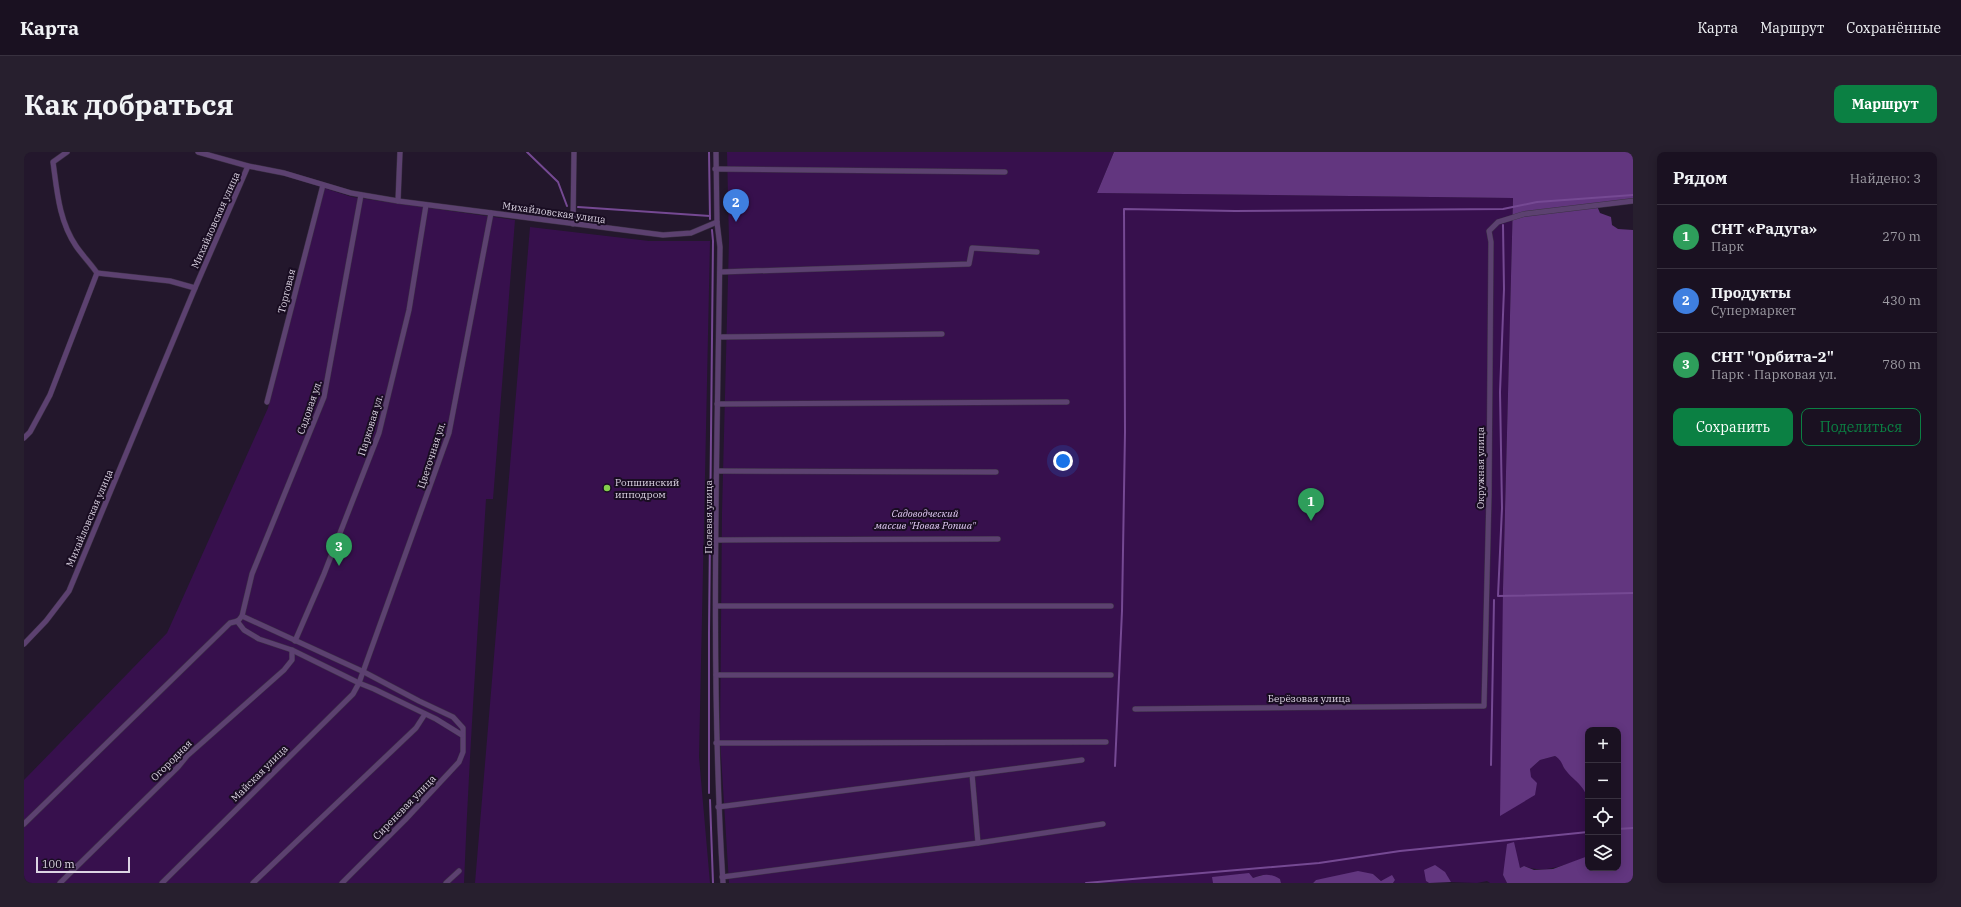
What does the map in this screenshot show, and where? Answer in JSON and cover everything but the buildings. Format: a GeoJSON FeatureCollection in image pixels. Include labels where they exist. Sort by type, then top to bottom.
{"type":"FeatureCollection","features":[{"type":"Feature","properties":{"kind":"street"},"geometry":{"type":"LineString","coordinates":[[67,152],[53,162],[58,201],[66,226],[76,246],[97,273],[170,281],[195,288]]}},
{"type":"Feature","properties":{"kind":"street"},"geometry":{"type":"LineString","coordinates":[[198,152],[248,166]]}},
{"type":"Feature","properties":{"kind":"street"},"geometry":{"type":"LineString","coordinates":[[398,201],[400,152]]}},
{"type":"Feature","properties":{"kind":"street"},"geometry":{"type":"LineString","coordinates":[[573,224],[574,152]]}},
{"type":"Feature","properties":{"kind":"street","name":"Полевая улица"},"geometry":{"type":"LineString","coordinates":[[716,152],[715,169],[717,222],[720,246],[717,404],[716,743],[723,883]]}},
{"type":"Feature","properties":{"kind":"street","name":"Михайловская улица"},"geometry":{"type":"LineString","coordinates":[[24,644],[46,621],[69,590],[195,288],[248,166],[284,173],[361,195],[426,205],[663,235],[691,233],[717,222]]}},
{"type":"Feature","properties":{"kind":"street"},"geometry":{"type":"LineString","coordinates":[[715,169],[1005,172]]}},
{"type":"Feature","properties":{"kind":"street","name":"Торговая"},"geometry":{"type":"LineString","coordinates":[[267,402],[322,185]]}},
{"type":"Feature","properties":{"kind":"street","name":"Садовая ул."},"geometry":{"type":"LineString","coordinates":[[242,616],[252,574],[324,397],[361,195]]}},
{"type":"Feature","properties":{"kind":"street","name":"Окружная улица"},"geometry":{"type":"LineString","coordinates":[[1484,706],[1489,495],[1491,242],[1489,231],[1498,222],[1524,214],[1633,201]]}},
{"type":"Feature","properties":{"kind":"street","name":"Парковая ул."},"geometry":{"type":"LineString","coordinates":[[296,641],[379,433],[409,310],[426,205]]}},
{"type":"Feature","properties":{"kind":"street","name":"Цветочная ул."},"geometry":{"type":"LineString","coordinates":[[364,672],[449,433],[491,213]]}},
{"type":"Feature","properties":{"kind":"street"},"geometry":{"type":"LineString","coordinates":[[720,272],[969,264],[972,248],[1037,252]]}},
{"type":"Feature","properties":{"kind":"street"},"geometry":{"type":"LineString","coordinates":[[24,438],[30,432],[50,395],[97,273]]}},
{"type":"Feature","properties":{"kind":"street"},"geometry":{"type":"LineString","coordinates":[[719,337],[942,334]]}},
{"type":"Feature","properties":{"kind":"street"},"geometry":{"type":"LineString","coordinates":[[717,404],[1067,402]]}},
{"type":"Feature","properties":{"kind":"street"},"geometry":{"type":"LineString","coordinates":[[717,471],[996,472]]}},
{"type":"Feature","properties":{"kind":"street"},"geometry":{"type":"LineString","coordinates":[[717,540],[998,540]]}},
{"type":"Feature","properties":{"kind":"street"},"geometry":{"type":"LineString","coordinates":[[716,606],[1111,606]]}},
{"type":"Feature","properties":{"kind":"street"},"geometry":{"type":"LineString","coordinates":[[24,824],[230,623],[237,621],[242,616],[364,672],[419,701],[454,717],[463,728],[462,735],[425,714],[374,689],[359,684],[292,650],[258,639],[244,630],[237,621]]}},
{"type":"Feature","properties":{"kind":"street","name":"Огородная"},"geometry":{"type":"LineString","coordinates":[[60,883],[178,767],[187,756],[284,670],[292,660],[292,650]]}},
{"type":"Feature","properties":{"kind":"street","name":"Майская улица"},"geometry":{"type":"LineString","coordinates":[[162,883],[353,694],[364,672]]}},
{"type":"Feature","properties":{"kind":"street"},"geometry":{"type":"LineString","coordinates":[[716,675],[1112,675]]}},
{"type":"Feature","properties":{"kind":"street","name":"Берёзовая улица"},"geometry":{"type":"LineString","coordinates":[[1135,709],[1484,706]]}},
{"type":"Feature","properties":{"kind":"street"},"geometry":{"type":"LineString","coordinates":[[253,883],[416,728],[425,714]]}},
{"type":"Feature","properties":{"kind":"street","name":"Сиреневая улица"},"geometry":{"type":"LineString","coordinates":[[342,883],[405,820],[459,762],[463,752],[462,735]]}},
{"type":"Feature","properties":{"kind":"street"},"geometry":{"type":"LineString","coordinates":[[716,743],[1106,742]]}},
{"type":"Feature","properties":{"kind":"street"},"geometry":{"type":"LineString","coordinates":[[718,807],[1082,760]]}},
{"type":"Feature","properties":{"kind":"street"},"geometry":{"type":"LineString","coordinates":[[972,774],[978,843]]}},
{"type":"Feature","properties":{"kind":"street"},"geometry":{"type":"LineString","coordinates":[[722,877],[978,843],[1103,824]]}},
{"type":"Feature","properties":{"kind":"street"},"geometry":{"type":"LineString","coordinates":[[446,883],[459,871]]}},
{"type":"Feature","properties":{"kind":"green space","name":"Садоводческий массив \"Новая Ропша\""},"geometry":{"type":"Polygon","coordinates":[[[727,152],[1114,152],[1097,193],[1513,198],[1503,589],[1531,777],[1530,769],[1540,760],[1555,756],[1561,760],[1564,768],[1584,788],[1585,859],[1548,869],[1540,869],[1524,866],[1520,868],[1516,857],[1506,861],[1503,875],[1507,883],[1490,883],[1487,881],[1477,883],[1426,881],[1429,883],[1393,883],[1395,880],[1381,881],[1373,874],[1316,880],[1313,883],[1281,883],[1280,879],[1261,875],[1253,878],[1213,877],[1213,883],[729,883],[720,739],[722,513],[729,240],[727,152]]]}},
{"type":"Feature","properties":{"kind":"green space"},"geometry":{"type":"Polygon","coordinates":[[[324,188],[352,197],[515,220],[493,499],[486,499],[471,739],[464,883],[24,883],[24,780],[167,633],[268,408],[324,188]]]}},
{"type":"Feature","properties":{"kind":"green space","name":"Ропшинский ипподром"},"geometry":{"type":"Polygon","coordinates":[[[530,227],[649,241],[710,241],[699,757],[710,883],[475,883],[530,227]]]}},
{"type":"Feature","properties":{"kind":"shaded area"},"geometry":{"type":"Polygon","coordinates":[[[1114,152],[1633,152],[1633,201],[1597,206],[1600,213],[1611,217],[1612,225],[1618,229],[1633,230],[1633,883],[1507,883],[1503,875],[1507,844],[1514,842],[1520,868],[1524,866],[1534,870],[1553,869],[1585,857],[1585,871],[1621,871],[1621,727],[1585,727],[1585,792],[1567,772],[1560,760],[1555,756],[1540,760],[1530,769],[1531,777],[1537,783],[1535,795],[1500,816],[1503,589],[1513,198],[1097,193],[1114,152]]]}},
{"type":"Feature","properties":{"kind":"shaded area"},"geometry":{"type":"Polygon","coordinates":[[[1435,865],[1445,872],[1451,882],[1429,883],[1426,881],[1424,870],[1435,865]]]}},
{"type":"Feature","properties":{"kind":"shaded area"},"geometry":{"type":"Polygon","coordinates":[[[1358,871],[1373,874],[1381,881],[1392,875],[1395,880],[1393,883],[1313,883],[1316,880],[1358,871]]]}},
{"type":"Feature","properties":{"kind":"shaded area"},"geometry":{"type":"Polygon","coordinates":[[[1249,873],[1253,878],[1263,875],[1270,875],[1280,879],[1281,883],[1213,883],[1212,877],[1249,873]]]}},
{"type":"Feature","properties":{"kind":"waterway"},"geometry":{"type":"LineString","coordinates":[[527,152],[558,182],[567,206]]}},
{"type":"Feature","properties":{"kind":"waterway"},"geometry":{"type":"LineString","coordinates":[[709,152],[710,219]]}},
{"type":"Feature","properties":{"kind":"waterway"},"geometry":{"type":"LineString","coordinates":[[1115,766],[1122,611],[1125,432],[1124,209],[1235,211],[1503,209],[1537,202],[1633,195]]}},
{"type":"Feature","properties":{"kind":"waterway"},"geometry":{"type":"LineString","coordinates":[[578,207],[710,216]]}},
{"type":"Feature","properties":{"kind":"waterway"},"geometry":{"type":"LineString","coordinates":[[1503,225],[1504,289],[1500,392],[1502,508],[1498,596],[1633,593]]}},
{"type":"Feature","properties":{"kind":"waterway"},"geometry":{"type":"LineString","coordinates":[[709,793],[712,230]]}},
{"type":"Feature","properties":{"kind":"waterway"},"geometry":{"type":"LineString","coordinates":[[1491,765],[1494,600]]}},
{"type":"Feature","properties":{"kind":"waterway"},"geometry":{"type":"LineString","coordinates":[[710,800],[713,883]]}},
{"type":"Feature","properties":{"kind":"waterway"},"geometry":{"type":"LineString","coordinates":[[1621,829],[1633,828]]}},
{"type":"Feature","properties":{"kind":"waterway"},"geometry":{"type":"LineString","coordinates":[[1086,883],[1319,863],[1400,851],[1585,832]]}},
{"type":"Feature","properties":{"kind":"place","name":"Продукты"},"geometry":{"type":"Point","coordinates":[736,222]}},
{"type":"Feature","properties":{"kind":"place","name":"Ропшинский ипподром"},"geometry":{"type":"Point","coordinates":[607,488]}},
{"type":"Feature","properties":{"kind":"place","name":"СНТ «Радуга»"},"geometry":{"type":"Point","coordinates":[1311,521]}},
{"type":"Feature","properties":{"kind":"place","name":"СНТ \"Орбита-2\""},"geometry":{"type":"Point","coordinates":[339,566]}}]}
